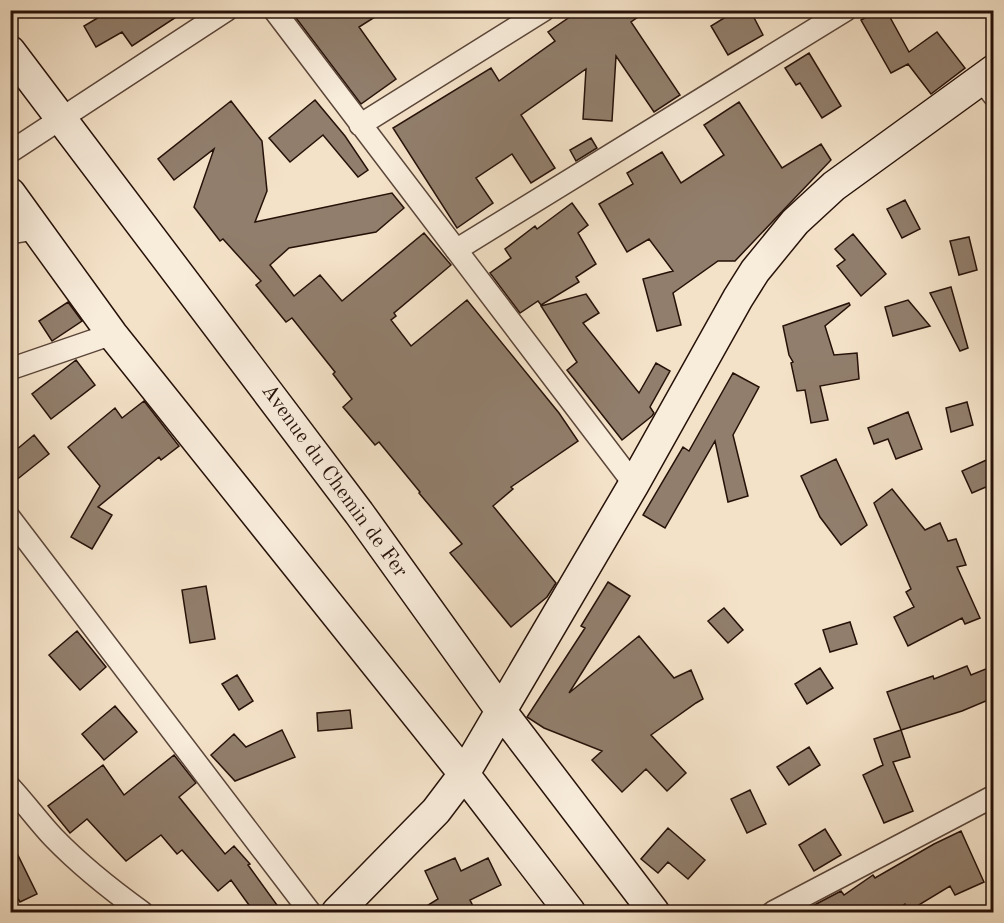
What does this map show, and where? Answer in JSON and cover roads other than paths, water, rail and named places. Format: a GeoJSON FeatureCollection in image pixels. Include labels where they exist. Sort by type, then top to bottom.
{"type":"FeatureCollection","features":[{"type":"Feature","properties":{"kind":"street"},"geometry":{"type":"LineString","coordinates":[[10,152],[227,10]]}},
{"type":"Feature","properties":{"kind":"street"},"geometry":{"type":"LineString","coordinates":[[274,10],[634,484]]}},
{"type":"Feature","properties":{"kind":"street"},"geometry":{"type":"LineString","coordinates":[[360,125],[544,10]]}},
{"type":"Feature","properties":{"kind":"street"},"geometry":{"type":"LineString","coordinates":[[456,250],[846,10]]}},
{"type":"Feature","properties":{"kind":"street","name":"Avenue du Chemin de Fer"},"geometry":{"type":"LineString","coordinates":[[10,51],[359,513],[501,711],[654,912]]}},
{"type":"Feature","properties":{"kind":"street"},"geometry":{"type":"LineString","coordinates":[[337,912],[436,811],[464,774],[634,484],[738,298],[772,249],[795,222],[834,186],[989,82]]}},
{"type":"Feature","properties":{"kind":"street"},"geometry":{"type":"LineString","coordinates":[[10,193],[23,231],[112,334],[464,774],[570,912]]}},
{"type":"Feature","properties":{"kind":"street"},"geometry":{"type":"LineString","coordinates":[[10,369],[112,334]]}},
{"type":"Feature","properties":{"kind":"street"},"geometry":{"type":"LineString","coordinates":[[10,518],[310,912]]}},
{"type":"Feature","properties":{"kind":"street"},"geometry":{"type":"LineString","coordinates":[[10,553],[31,548]]}},
{"type":"Feature","properties":{"kind":"street"},"geometry":{"type":"LineString","coordinates":[[10,787],[51,835],[79,862],[108,888],[142,912]]}},
{"type":"Feature","properties":{"kind":"street"},"geometry":{"type":"LineString","coordinates":[[772,912],[993,796]]}}]}
